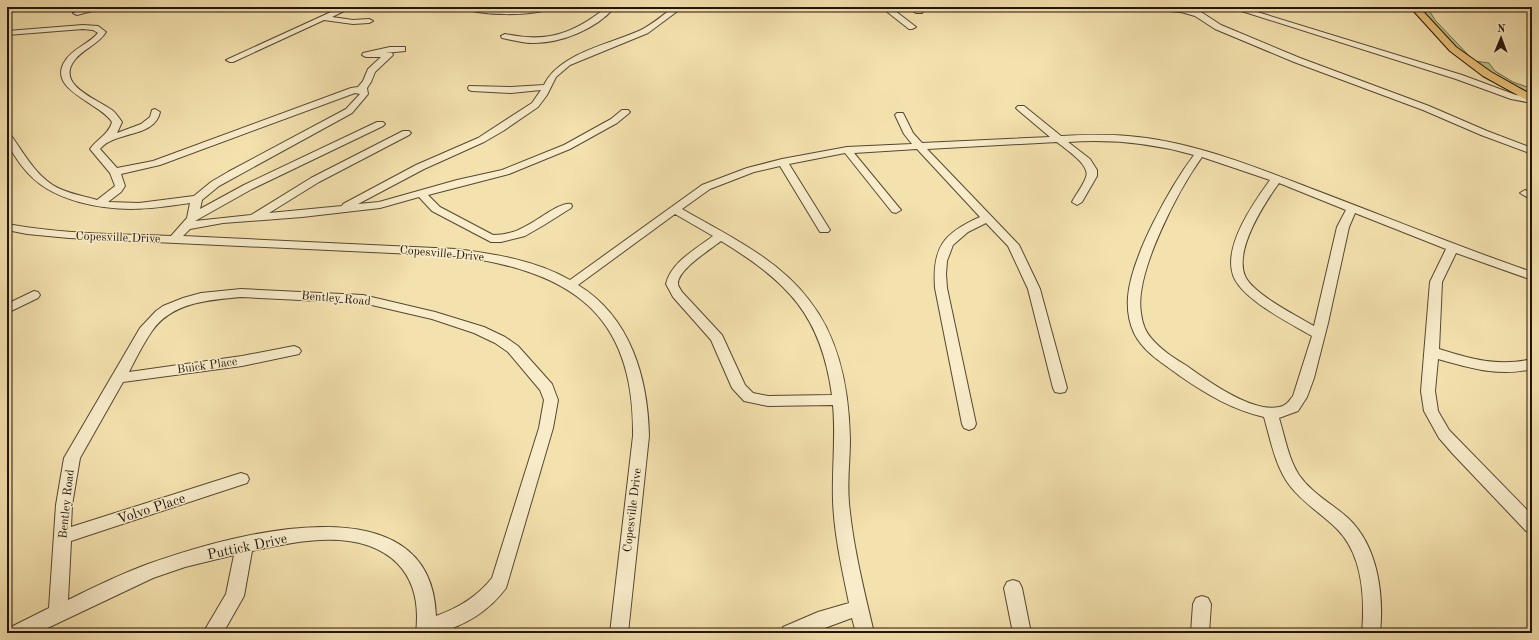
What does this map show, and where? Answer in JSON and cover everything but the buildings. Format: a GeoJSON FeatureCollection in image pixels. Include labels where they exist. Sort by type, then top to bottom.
{"type":"FeatureCollection","features":[{"type":"Feature","properties":{"kind":"main road"},"geometry":{"type":"LineString","coordinates":[[1414,7],[1453,49],[1487,74],[1532,100]]}},
{"type":"Feature","properties":{"kind":"street"},"geometry":{"type":"LineString","coordinates":[[77,13],[103,7]]}},
{"type":"Feature","properties":{"kind":"street"},"geometry":{"type":"LineString","coordinates":[[230,60],[345,7]]}},
{"type":"Feature","properties":{"kind":"street"},"geometry":{"type":"LineString","coordinates":[[466,7],[515,11],[542,10],[547,7]]}},
{"type":"Feature","properties":{"kind":"street"},"geometry":{"type":"LineString","coordinates":[[505,36],[532,41],[555,38],[585,26],[611,7]]}},
{"type":"Feature","properties":{"kind":"street"},"geometry":{"type":"LineString","coordinates":[[341,210],[420,167],[481,140],[500,129],[535,105],[543,95],[552,76],[567,63],[645,31],[679,7]]}},
{"type":"Feature","properties":{"kind":"street"},"geometry":{"type":"LineString","coordinates":[[885,7],[912,27]]}},
{"type":"Feature","properties":{"kind":"street"},"geometry":{"type":"LineString","coordinates":[[911,7],[918,11]]}},
{"type":"Feature","properties":{"kind":"street"},"geometry":{"type":"LineString","coordinates":[[1145,7],[1181,10],[1198,14],[1218,27],[1298,60],[1426,108],[1484,133],[1532,151]]}},
{"type":"Feature","properties":{"kind":"street"},"geometry":{"type":"LineString","coordinates":[[1233,7],[1459,77],[1514,97],[1532,100]]}},
{"type":"Feature","properties":{"kind":"street"},"geometry":{"type":"LineString","coordinates":[[323,18],[353,22],[368,21]]}},
{"type":"Feature","properties":{"kind":"street"},"geometry":{"type":"LineString","coordinates":[[7,33],[83,27],[95,28],[100,31],[101,34],[99,37],[80,49],[70,59],[64,71],[65,78],[72,88],[109,112],[117,122],[114,131],[96,146],[95,150],[115,172],[120,186],[114,193],[99,204]]}},
{"type":"Feature","properties":{"kind":"street"},"geometry":{"type":"LineString","coordinates":[[115,172],[173,157],[354,90],[361,89],[367,82],[371,71],[389,55],[366,55],[390,49],[402,49]]}},
{"type":"Feature","properties":{"kind":"street"},"geometry":{"type":"LineString","coordinates":[[472,88],[511,90],[546,88]]}},
{"type":"Feature","properties":{"kind":"street"},"geometry":{"type":"LineString","coordinates":[[189,222],[197,199],[215,184],[263,156],[349,111],[364,94],[364,90],[361,89]]}},
{"type":"Feature","properties":{"kind":"street"},"geometry":{"type":"LineString","coordinates":[[1022,108],[1086,161],[1093,172],[1077,202]]}},
{"type":"Feature","properties":{"kind":"street"},"geometry":{"type":"LineString","coordinates":[[107,138],[149,123],[154,118],[155,112]]}},
{"type":"Feature","properties":{"kind":"street"},"geometry":{"type":"LineString","coordinates":[[189,222],[253,218],[380,205],[461,182],[505,172],[562,149],[614,121],[625,112]]}},
{"type":"Feature","properties":{"kind":"street"},"geometry":{"type":"LineString","coordinates":[[900,115],[909,134],[919,146],[1013,245],[1034,289],[1060,388]]}},
{"type":"Feature","properties":{"kind":"street"},"geometry":{"type":"LineString","coordinates":[[175,239],[189,222],[248,187],[380,124]]}},
{"type":"Feature","properties":{"kind":"street"},"geometry":{"type":"LineString","coordinates":[[253,218],[315,180],[406,134]]}},
{"type":"Feature","properties":{"kind":"street"},"geometry":{"type":"LineString","coordinates":[[7,136],[40,181],[52,189],[99,204],[114,206],[144,205],[197,199]]}},
{"type":"Feature","properties":{"kind":"street"},"geometry":{"type":"LineString","coordinates":[[571,285],[706,187],[751,170],[782,162],[847,150],[1100,137],[1136,139],[1199,154],[1277,178],[1453,247],[1532,276]]}},
{"type":"Feature","properties":{"kind":"street"},"geometry":{"type":"LineString","coordinates":[[847,150],[896,210]]}},
{"type":"Feature","properties":{"kind":"street"},"geometry":{"type":"LineString","coordinates":[[1199,154],[1170,201],[1140,267],[1133,294],[1136,321],[1140,332],[1152,348],[1196,380],[1234,402],[1256,410],[1270,412],[1284,411],[1293,407],[1298,402],[1307,377],[1343,227],[1352,208]]}},
{"type":"Feature","properties":{"kind":"street"},"geometry":{"type":"LineString","coordinates":[[782,162],[824,230]]}},
{"type":"Feature","properties":{"kind":"street"},"geometry":{"type":"LineString","coordinates":[[1277,178],[1266,192],[1249,222],[1239,252],[1236,267],[1239,275],[1248,287],[1276,308],[1318,334]]}},
{"type":"Feature","properties":{"kind":"street"},"geometry":{"type":"LineString","coordinates":[[422,194],[436,209],[491,239],[498,239],[526,230],[547,220],[567,206]]}},
{"type":"Feature","properties":{"kind":"street"},"geometry":{"type":"LineString","coordinates":[[676,210],[751,255],[780,276],[811,311],[829,346],[839,381],[842,437],[841,500],[843,522],[850,567],[865,633]]}},
{"type":"Feature","properties":{"kind":"street"},"geometry":{"type":"LineString","coordinates":[[969,424],[941,288],[939,273],[940,260],[946,246],[963,230],[988,218]]}},
{"type":"Feature","properties":{"kind":"street","name":"Copesville Drive"},"geometry":{"type":"LineString","coordinates":[[7,227],[27,231],[69,235],[441,251],[469,254],[508,262],[534,269],[571,285],[584,294],[606,315],[621,338],[637,378],[640,395],[642,417],[641,436],[619,633]]}},
{"type":"Feature","properties":{"kind":"street"},"geometry":{"type":"LineString","coordinates":[[721,236],[685,263],[674,275],[672,284],[677,294],[716,338],[739,388],[749,396],[768,401],[840,400]]}},
{"type":"Feature","properties":{"kind":"street"},"geometry":{"type":"LineString","coordinates":[[1453,247],[1436,282],[1428,391],[1431,411],[1436,423],[1457,449],[1532,526]]}},
{"type":"Feature","properties":{"kind":"street","name":"Bentley Road"},"geometry":{"type":"LineString","coordinates":[[58,612],[64,505],[72,458],[148,328],[161,314],[187,301],[201,297],[227,294],[260,293],[363,299],[434,316],[472,328],[500,340],[513,349],[547,388],[551,400],[546,428],[505,571],[494,592],[485,601],[469,611],[425,630]]}},
{"type":"Feature","properties":{"kind":"street"},"geometry":{"type":"LineString","coordinates":[[7,309],[34,295]]}},
{"type":"Feature","properties":{"kind":"street","name":"Buick Place"},"geometry":{"type":"LineString","coordinates":[[119,378],[242,361],[294,351]]}},
{"type":"Feature","properties":{"kind":"street"},"geometry":{"type":"LineString","coordinates":[[1432,352],[1492,369],[1516,368],[1532,364]]}},
{"type":"Feature","properties":{"kind":"street"},"geometry":{"type":"LineString","coordinates":[[1270,412],[1283,456],[1295,481],[1352,534],[1364,554],[1370,576],[1371,633]]}},
{"type":"Feature","properties":{"kind":"street","name":"Volvo Place"},"geometry":{"type":"LineString","coordinates":[[62,537],[241,479]]}},
{"type":"Feature","properties":{"kind":"street","name":"Puttick Drive"},"geometry":{"type":"LineString","coordinates":[[18,633],[58,612],[160,568],[201,555],[244,545],[305,534],[338,533],[360,536],[386,545],[403,555],[418,576],[426,607],[425,630]]}},
{"type":"Feature","properties":{"kind":"street"},"geometry":{"type":"LineString","coordinates":[[212,633],[222,620],[235,596],[244,545]]}},
{"type":"Feature","properties":{"kind":"street"},"geometry":{"type":"LineString","coordinates":[[1013,588],[1022,633]]}},
{"type":"Feature","properties":{"kind":"street"},"geometry":{"type":"LineString","coordinates":[[1200,633],[1202,604]]}},
{"type":"Feature","properties":{"kind":"street"},"geometry":{"type":"LineString","coordinates":[[790,633],[818,621],[859,608]]}},
{"type":"Feature","properties":{"kind":"green space"},"geometry":{"type":"Polygon","coordinates":[[[1414,7],[1427,7],[1435,20],[1474,61],[1489,63],[1495,71],[1513,82],[1530,88],[1532,92],[1532,100],[1471,62],[1414,7]]]}}]}
